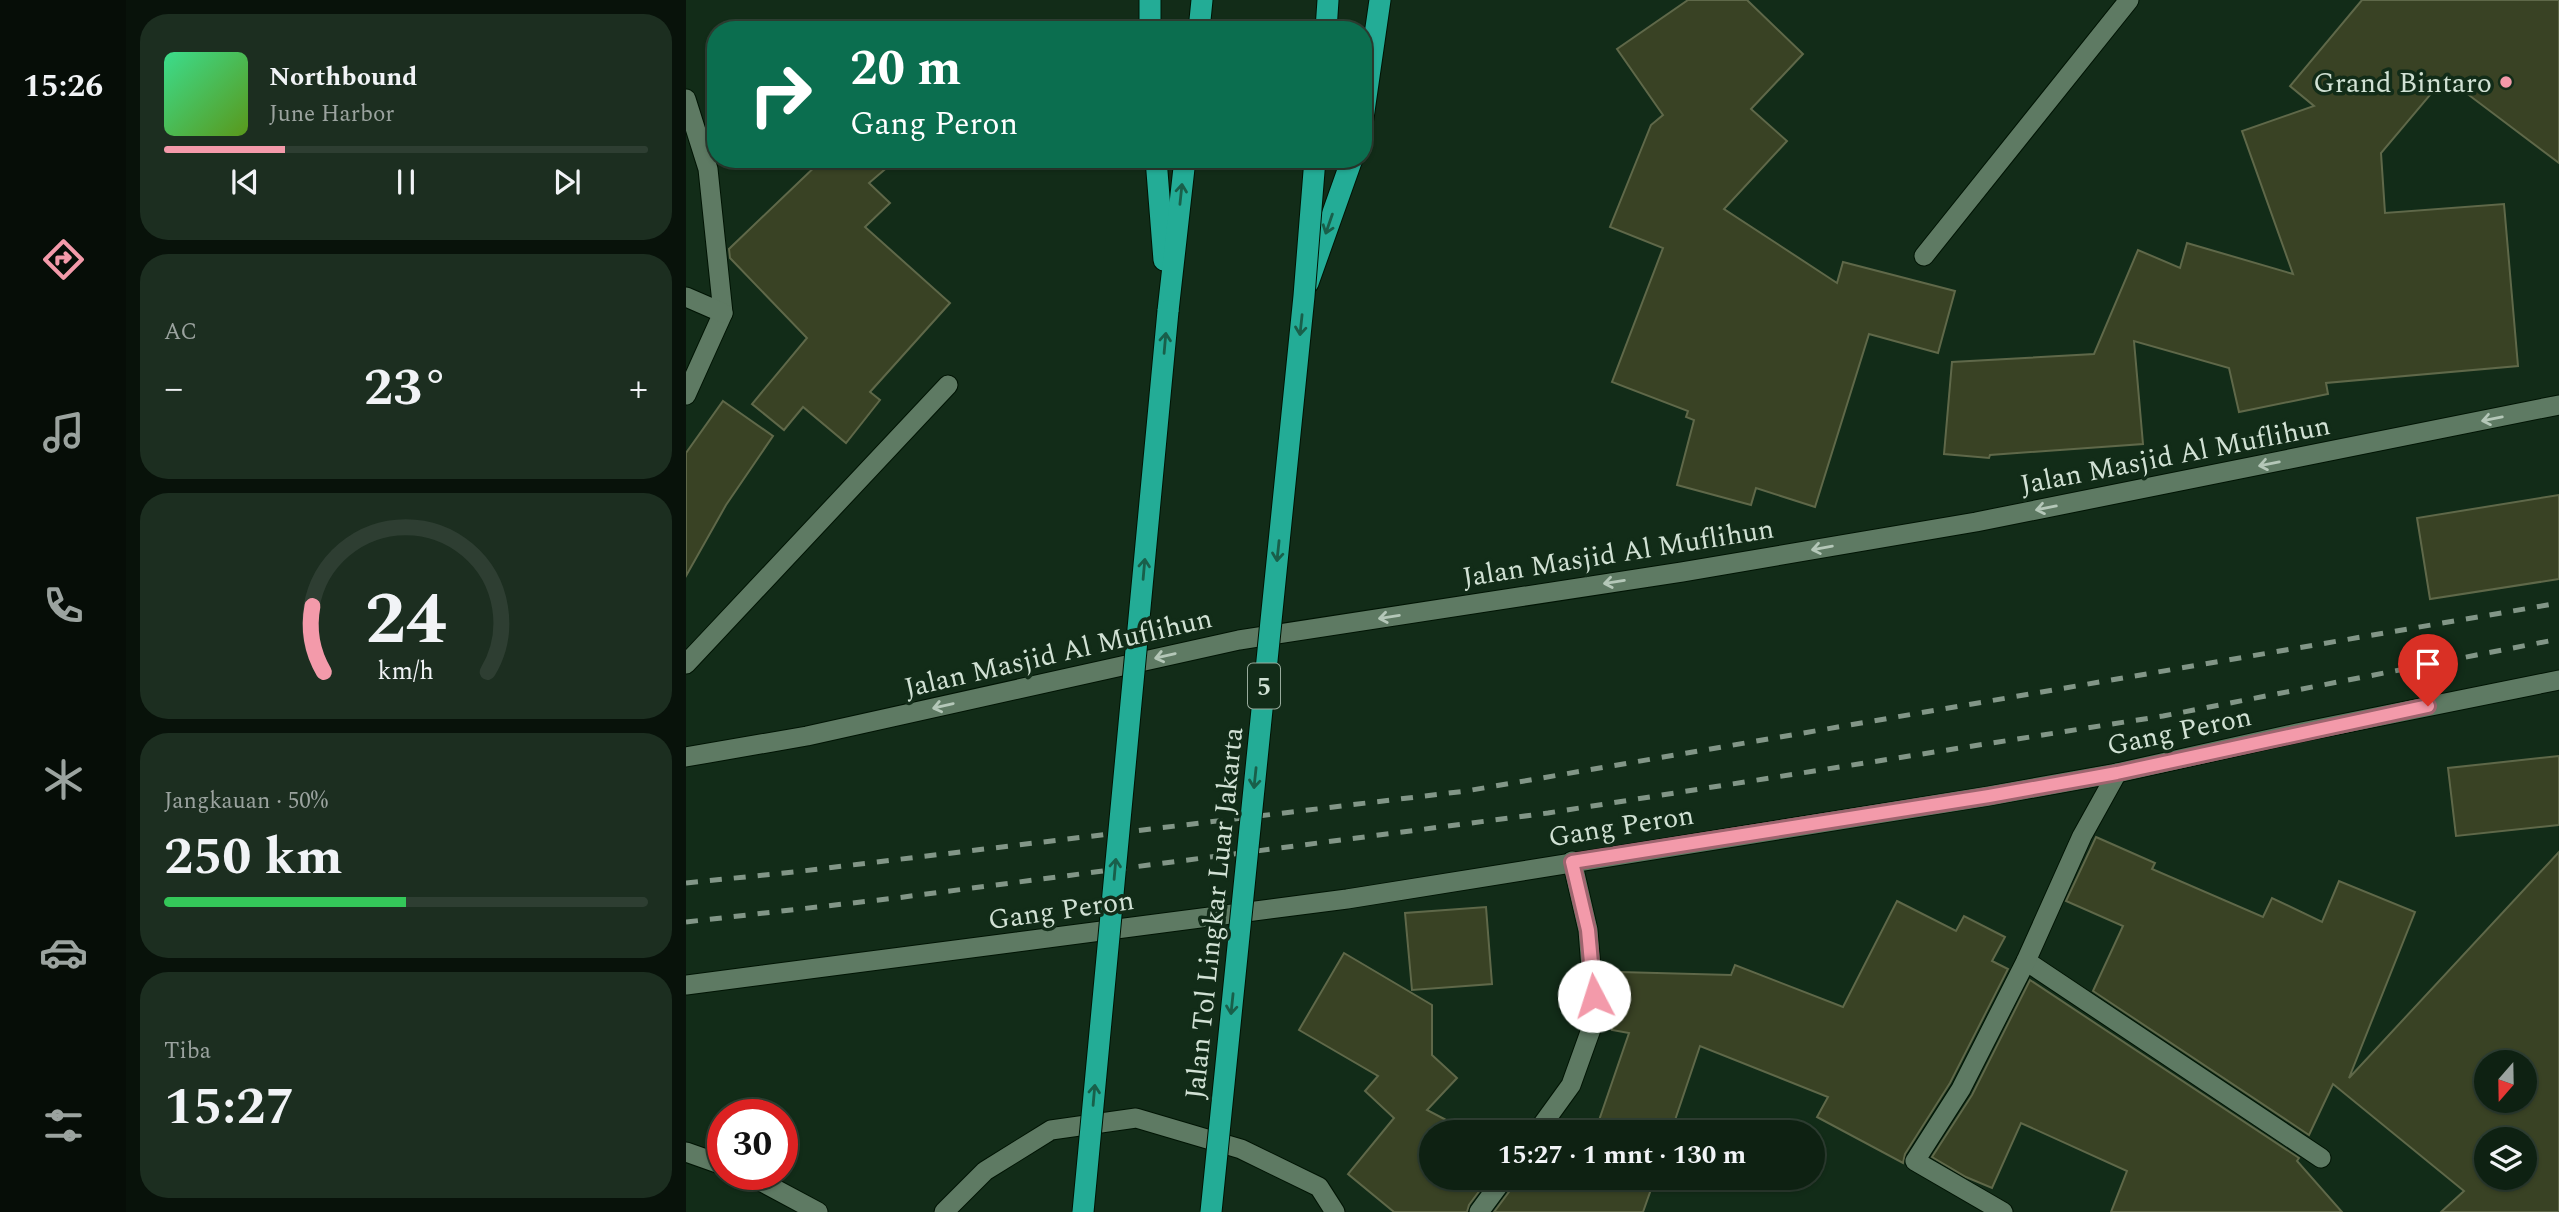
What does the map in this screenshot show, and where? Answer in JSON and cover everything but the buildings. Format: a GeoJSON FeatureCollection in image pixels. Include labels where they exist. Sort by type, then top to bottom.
{"type":"FeatureCollection","features":[{"type":"Feature","properties":{"kind":"highway"},"geometry":{"type":"LineString","coordinates":[[1150,0],[1150,21]]}},
{"type":"Feature","properties":{"kind":"highway"},"geometry":{"type":"LineString","coordinates":[[1200,21],[1202,0]]}},
{"type":"Feature","properties":{"kind":"highway"},"geometry":{"type":"LineString","coordinates":[[1326,21],[1328,0]]}},
{"type":"Feature","properties":{"kind":"highway"},"geometry":{"type":"LineString","coordinates":[[1372,56],[1380,0]]}},
{"type":"Feature","properties":{"kind":"highway"},"geometry":{"type":"LineString","coordinates":[[1157,168],[1168,311]]}},
{"type":"Feature","properties":{"kind":"highway"},"geometry":{"type":"LineString","coordinates":[[1083,1212],[1168,311],[1184,168]]}},
{"type":"Feature","properties":{"kind":"highway","name":"Jalan Tol Lingkar Luar Jakarta"},"geometry":{"type":"LineString","coordinates":[[1211,1212],[1304,296],[1314,168]]}},
{"type":"Feature","properties":{"kind":"highway"},"geometry":{"type":"LineString","coordinates":[[1304,296],[1349,168]]}},
{"type":"Feature","properties":{"kind":"street"},"geometry":{"type":"LineString","coordinates":[[1924,256],[2129,0]]}},
{"type":"Feature","properties":{"kind":"street"},"geometry":{"type":"LineString","coordinates":[[686,99],[707,166]]}},
{"type":"Feature","properties":{"kind":"street"},"geometry":{"type":"LineString","coordinates":[[686,395],[723,313],[708,168]]}},
{"type":"Feature","properties":{"kind":"street"},"geometry":{"type":"LineString","coordinates":[[686,297],[723,313]]}},
{"type":"Feature","properties":{"kind":"street"},"geometry":{"type":"LineString","coordinates":[[686,664],[948,385]]}},
{"type":"Feature","properties":{"kind":"street","name":"Jalan Masjid Al Muflihun"},"geometry":{"type":"LineString","coordinates":[[686,757],[807,736],[1239,640],[1682,572],[1976,522],[2559,405]]}},
{"type":"Feature","properties":{"kind":"street","name":"Gang Peron"},"geometry":{"type":"LineString","coordinates":[[686,985],[1334,901],[1989,796],[2117,773],[2559,680]]}},
{"type":"Feature","properties":{"kind":"street"},"geometry":{"type":"LineString","coordinates":[[2003,1212],[1915,1161],[1961,1089],[2026,961],[2082,836],[2117,773]]}},
{"type":"Feature","properties":{"kind":"street"},"geometry":{"type":"LineString","coordinates":[[1546,1120],[1571,1085],[1595,1018],[1588,930],[1572,862]]}},
{"type":"Feature","properties":{"kind":"street"},"geometry":{"type":"LineString","coordinates":[[2026,961],[2321,1158]]}},
{"type":"Feature","properties":{"kind":"street"},"geometry":{"type":"LineString","coordinates":[[944,1212],[985,1171],[1051,1130],[1136,1118],[1241,1149],[1319,1187],[1335,1212]]}},
{"type":"Feature","properties":{"kind":"street"},"geometry":{"type":"LineString","coordinates":[[686,1152],[707,1159]]}},
{"type":"Feature","properties":{"kind":"street"},"geometry":{"type":"LineString","coordinates":[[777,1190],[818,1212]]}},
{"type":"Feature","properties":{"kind":"street"},"geometry":{"type":"LineString","coordinates":[[1479,1212],[1495,1190]]}},
{"type":"Feature","properties":{"kind":"railway"},"geometry":{"type":"LineString","coordinates":[[686,883],[1466,791],[2559,603]]}},
{"type":"Feature","properties":{"kind":"railway"},"geometry":{"type":"LineString","coordinates":[[686,922],[896,898],[1548,813],[2163,716],[2559,639]]}},
{"type":"Feature","properties":{"kind":"place","name":"Grand Bintaro"},"geometry":{"type":"Point","coordinates":[2506,82]}},
{"type":"Feature","properties":{"kind":"route"},"geometry":{"type":"LineString","coordinates":[[1594,996],[1588,930],[1572,862],[2117,773],[2428,706]]}}]}
